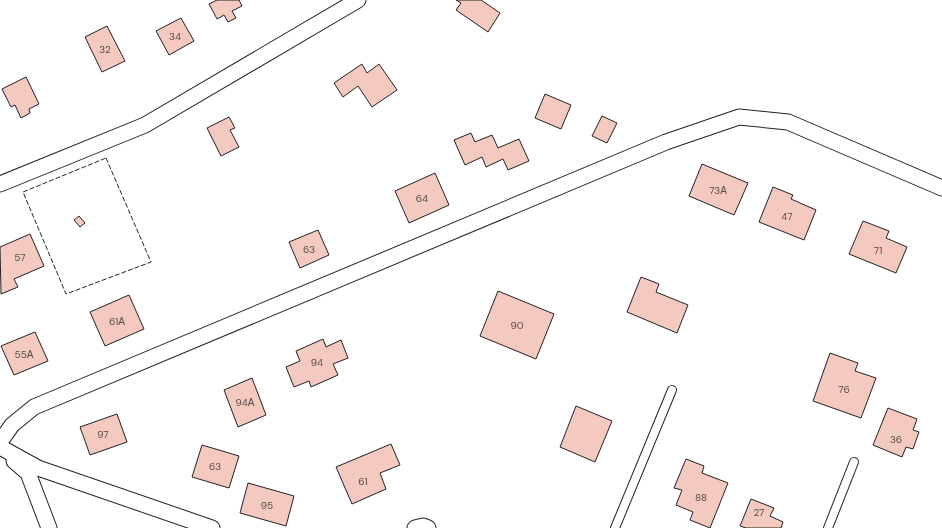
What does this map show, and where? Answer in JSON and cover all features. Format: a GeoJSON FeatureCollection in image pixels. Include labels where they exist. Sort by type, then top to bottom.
{"type":"FeatureCollection","features":[{"type":"Feature","properties":{"kind":"street"},"geometry":{"type":"LineString","coordinates":[[0,184],[145,125],[358,0]]}},
{"type":"Feature","properties":{"kind":"street"},"geometry":{"type":"LineString","coordinates":[[0,442],[12,425],[34,407],[666,142],[739,116],[788,122],[942,188]]}},
{"type":"Feature","properties":{"kind":"street"},"geometry":{"type":"LineString","coordinates":[[0,448],[28,473],[49,528]]}},
{"type":"Feature","properties":{"kind":"street"},"geometry":{"type":"LineString","coordinates":[[0,448],[38,468],[212,528]]}},
{"type":"Feature","properties":{"kind":"street"},"geometry":{"type":"LineString","coordinates":[[415,528],[423,526],[428,528]]}},
{"type":"Feature","properties":{"kind":"lane"},"geometry":{"type":"LineString","coordinates":[[615,528],[672,390]]}},
{"type":"Feature","properties":{"kind":"lane"},"geometry":{"type":"LineString","coordinates":[[828,528],[854,462]]}},
{"type":"Feature","properties":{"kind":"building"},"geometry":{"type":"Polygon","coordinates":[[[217,0],[239,0],[242,6],[232,11],[236,18],[228,22],[224,15],[217,19],[209,4],[217,0]]]}},
{"type":"Feature","properties":{"kind":"building"},"geometry":{"type":"Polygon","coordinates":[[[456,0],[481,0],[500,13],[488,32],[456,10],[461,3],[456,0]]]}},
{"type":"Feature","properties":{"kind":"building"},"geometry":{"type":"Polygon","coordinates":[[[181,18],[194,41],[169,55],[156,31],[181,18]]]}},
{"type":"Feature","properties":{"kind":"building"},"geometry":{"type":"Polygon","coordinates":[[[107,26],[125,61],[102,72],[85,37],[107,26]]]}},
{"type":"Feature","properties":{"kind":"building"},"geometry":{"type":"Polygon","coordinates":[[[362,64],[367,73],[379,64],[397,90],[372,107],[358,86],[343,97],[334,83],[362,64]]]}},
{"type":"Feature","properties":{"kind":"building"},"geometry":{"type":"Polygon","coordinates":[[[26,77],[39,104],[29,109],[30,113],[21,118],[15,105],[11,107],[2,89],[26,77]]]}},
{"type":"Feature","properties":{"kind":"building"},"geometry":{"type":"Polygon","coordinates":[[[545,94],[571,105],[561,129],[535,118],[545,94]]]}},
{"type":"Feature","properties":{"kind":"building"},"geometry":{"type":"Polygon","coordinates":[[[602,116],[617,123],[607,143],[592,136],[602,116]]]}},
{"type":"Feature","properties":{"kind":"building"},"geometry":{"type":"Polygon","coordinates":[[[229,117],[235,128],[230,130],[239,147],[221,156],[207,128],[229,117]]]}},
{"type":"Feature","properties":{"kind":"building"},"geometry":{"type":"Polygon","coordinates":[[[471,133],[475,142],[492,135],[498,148],[519,139],[529,161],[508,170],[503,159],[486,167],[482,157],[465,165],[454,140],[471,133]]]}},
{"type":"Feature","properties":{"kind":"building"},"geometry":{"type":"Polygon","coordinates":[[[702,164],[748,183],[734,215],[689,196],[702,164]]]}},
{"type":"Feature","properties":{"kind":"building"},"geometry":{"type":"Polygon","coordinates":[[[435,173],[449,205],[409,223],[395,191],[435,173]]]}},
{"type":"Feature","properties":{"kind":"building"},"geometry":{"type":"Polygon","coordinates":[[[773,187],[793,195],[791,199],[816,210],[804,240],[759,222],[773,187]]]}},
{"type":"Feature","properties":{"kind":"building"},"geometry":{"type":"Polygon","coordinates":[[[79,216],[85,223],[80,227],[74,220],[79,216]]]}},
{"type":"Feature","properties":{"kind":"building"},"geometry":{"type":"Polygon","coordinates":[[[863,221],[889,231],[886,238],[907,247],[896,273],[849,254],[863,221]]]}},
{"type":"Feature","properties":{"kind":"building"},"geometry":{"type":"Polygon","coordinates":[[[318,230],[329,255],[300,268],[289,242],[318,230]]]}},
{"type":"Feature","properties":{"kind":"building"},"geometry":{"type":"Polygon","coordinates":[[[30,234],[44,266],[14,279],[18,287],[1,294],[0,247],[30,234]]]}},
{"type":"Feature","properties":{"kind":"building"},"geometry":{"type":"Polygon","coordinates":[[[641,277],[659,284],[656,292],[688,305],[677,333],[627,312],[641,277]]]}},
{"type":"Feature","properties":{"kind":"building"},"geometry":{"type":"Polygon","coordinates":[[[498,291],[554,314],[536,359],[480,336],[498,291]]]}},
{"type":"Feature","properties":{"kind":"building"},"geometry":{"type":"Polygon","coordinates":[[[129,295],[144,329],[105,346],[90,312],[129,295]]]}},
{"type":"Feature","properties":{"kind":"building"},"geometry":{"type":"Polygon","coordinates":[[[35,332],[48,361],[14,375],[1,346],[35,332]]]}},
{"type":"Feature","properties":{"kind":"building"},"geometry":{"type":"Polygon","coordinates":[[[323,339],[326,347],[341,340],[348,358],[333,364],[338,375],[311,387],[309,381],[294,387],[286,367],[300,361],[296,351],[323,339]]]}},
{"type":"Feature","properties":{"kind":"building"},"geometry":{"type":"Polygon","coordinates":[[[830,353],[858,363],[855,371],[876,378],[861,418],[813,401],[830,353]]]}},
{"type":"Feature","properties":{"kind":"building"},"geometry":{"type":"Polygon","coordinates":[[[252,378],[266,415],[238,427],[224,390],[252,378]]]}},
{"type":"Feature","properties":{"kind":"building"},"geometry":{"type":"Polygon","coordinates":[[[576,406],[612,421],[595,462],[560,447],[576,406]]]}},
{"type":"Feature","properties":{"kind":"building"},"geometry":{"type":"Polygon","coordinates":[[[888,408],[917,419],[913,430],[919,432],[913,449],[906,447],[902,457],[873,445],[888,408]]]}},
{"type":"Feature","properties":{"kind":"building"},"geometry":{"type":"Polygon","coordinates":[[[117,414],[127,442],[90,455],[80,427],[117,414]]]}},
{"type":"Feature","properties":{"kind":"building"},"geometry":{"type":"Polygon","coordinates":[[[391,444],[400,465],[380,473],[386,489],[352,504],[336,467],[391,444]]]}},
{"type":"Feature","properties":{"kind":"building"},"geometry":{"type":"Polygon","coordinates":[[[202,445],[239,456],[229,488],[192,477],[202,445]]]}},
{"type":"Feature","properties":{"kind":"building"},"geometry":{"type":"Polygon","coordinates":[[[686,459],[704,466],[702,473],[728,483],[710,528],[690,520],[693,512],[676,505],[682,490],[674,488],[686,459]]]}},
{"type":"Feature","properties":{"kind":"building"},"geometry":{"type":"Polygon","coordinates":[[[248,483],[294,496],[286,526],[240,513],[248,483]]]}},
{"type":"Feature","properties":{"kind":"building"},"geometry":{"type":"Polygon","coordinates":[[[751,499],[774,508],[770,516],[783,522],[781,528],[746,528],[740,526],[751,499]]]}},
{"type":"Feature","properties":{"kind":"fence"},"geometry":{"type":"LineString","coordinates":[[106,158],[151,262],[66,294],[23,192],[106,158]]}}]}
